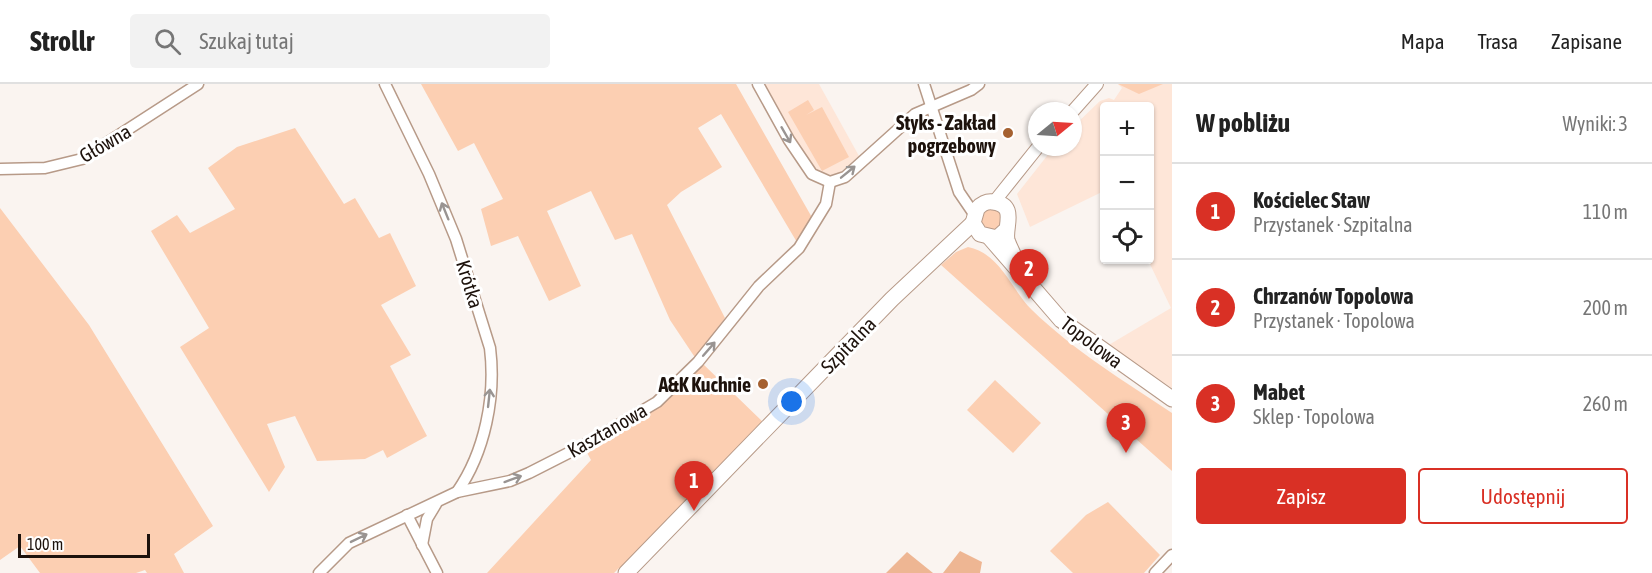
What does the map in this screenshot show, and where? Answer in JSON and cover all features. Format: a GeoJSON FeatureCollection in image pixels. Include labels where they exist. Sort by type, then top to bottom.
{"type":"FeatureCollection","features":[{"type":"Feature","properties":{"kind":"main road","name":"Szpitalna"},"geometry":{"type":"LineString","coordinates":[[626,573],[945,247],[985,218],[997,238],[1007,229]]}},
{"type":"Feature","properties":{"kind":"main road","name":"Topolowa"},"geometry":{"type":"LineString","coordinates":[[985,218],[1022,274],[1050,309],[1080,336],[1172,399]]}},
{"type":"Feature","properties":{"kind":"main road","name":"Topolowa"},"geometry":{"type":"LineString","coordinates":[[1007,229],[1007,240],[1022,274]]}},
{"type":"Feature","properties":{"kind":"street","name":"Główna"},"geometry":{"type":"LineString","coordinates":[[0,169],[45,168],[82,159],[198,84]]}},
{"type":"Feature","properties":{"kind":"street","name":"Krótka"},"geometry":{"type":"LineString","coordinates":[[385,84],[429,174],[456,238],[492,363],[487,419],[477,456],[457,492]]}},
{"type":"Feature","properties":{"kind":"street"},"geometry":{"type":"LineString","coordinates":[[758,84],[789,140],[812,174],[830,182],[845,177],[915,114],[971,90],[979,84]]}},
{"type":"Feature","properties":{"kind":"street"},"geometry":{"type":"LineString","coordinates":[[924,84],[964,203],[985,218],[1031,156]]}},
{"type":"Feature","properties":{"kind":"street"},"geometry":{"type":"LineString","coordinates":[[1081,102],[1097,84]]}},
{"type":"Feature","properties":{"kind":"street","name":"Kasztanowa"},"geometry":{"type":"LineString","coordinates":[[319,573],[349,543],[407,515],[436,504],[457,492],[510,481],[529,473],[586,444],[657,402],[698,362],[759,286],[799,248],[826,204],[830,182]]}},
{"type":"Feature","properties":{"kind":"street"},"geometry":{"type":"LineString","coordinates":[[422,545],[425,526],[436,504]]}},
{"type":"Feature","properties":{"kind":"street"},"geometry":{"type":"LineString","coordinates":[[418,511],[425,526]]}},
{"type":"Feature","properties":{"kind":"street"},"geometry":{"type":"LineString","coordinates":[[407,515],[437,573]]}},
{"type":"Feature","properties":{"kind":"street"},"geometry":{"type":"LineString","coordinates":[[1155,573],[1172,555]]}},
{"type":"Feature","properties":{"kind":"shaded area"},"geometry":{"type":"Polygon","coordinates":[[[421,84],[736,84],[814,221],[798,244],[721,114],[698,128],[722,167],[681,192],[667,205],[725,318],[696,359],[670,320],[632,234],[615,240],[591,191],[547,211],[581,286],[549,301],[518,236],[491,246],[481,209],[503,199],[474,143],[458,151],[421,84]]]}},
{"type":"Feature","properties":{"kind":"shaded area"},"geometry":{"type":"Polygon","coordinates":[[[765,84],[819,84],[859,156],[839,173],[831,175],[817,171],[807,160],[765,84]]]}},
{"type":"Feature","properties":{"kind":"shaded area"},"geometry":{"type":"Polygon","coordinates":[[[1118,84],[1172,84],[1172,388],[1107,346],[1171,308],[1150,264],[1154,264],[1154,102],[1100,102],[1100,193],[1030,227],[1017,194],[1047,156],[1082,156],[1082,118],[1100,101],[1109,98],[1114,100],[1122,88],[1118,84]]]}},
{"type":"Feature","properties":{"kind":"shaded area"},"geometry":{"type":"Polygon","coordinates":[[[1118,84],[1163,84],[1139,94],[1118,84]]]}},
{"type":"Feature","properties":{"kind":"shaded area"},"geometry":{"type":"Polygon","coordinates":[[[808,100],[814,110],[806,115],[822,107],[849,157],[822,171],[788,112],[808,100]]]}},
{"type":"Feature","properties":{"kind":"shaded area"},"geometry":{"type":"Polygon","coordinates":[[[295,128],[344,204],[355,198],[379,238],[390,233],[416,286],[381,305],[411,355],[390,366],[427,436],[387,458],[383,450],[365,459],[317,461],[295,416],[267,424],[285,467],[269,492],[180,347],[209,328],[151,231],[177,215],[190,233],[235,209],[208,168],[237,147],[295,128]]]}},
{"type":"Feature","properties":{"kind":"shaded area"},"geometry":{"type":"Polygon","coordinates":[[[0,208],[89,325],[213,526],[174,554],[184,573],[147,573],[145,570],[136,573],[40,573],[20,546],[0,560],[0,208]]]}},
{"type":"Feature","properties":{"kind":"shaded area"},"geometry":{"type":"Polygon","coordinates":[[[991,208],[999,211],[1002,219],[999,227],[991,230],[983,227],[980,219],[983,211],[991,208]]]}},
{"type":"Feature","properties":{"kind":"shaded area"},"geometry":{"type":"Polygon","coordinates":[[[968,247],[979,251],[997,264],[1024,301],[1048,325],[1099,364],[1172,413],[1172,471],[941,265],[956,252],[968,247]]]}},
{"type":"Feature","properties":{"kind":"shaded area"},"geometry":{"type":"Polygon","coordinates":[[[703,364],[766,425],[623,569],[619,568],[614,573],[487,573],[591,460],[585,449],[659,404],[703,364]]]}},
{"type":"Feature","properties":{"kind":"shaded area"},"geometry":{"type":"Polygon","coordinates":[[[995,380],[1041,423],[1013,453],[967,410],[995,380]]]}},
{"type":"Feature","properties":{"kind":"shaded area"},"geometry":{"type":"Polygon","coordinates":[[[1108,502],[1160,555],[1144,573],[1073,573],[1050,551],[1086,515],[1108,502]]]}},
{"type":"Feature","properties":{"kind":"shaded area"},"geometry":{"type":"Polygon","coordinates":[[[960,551],[982,562],[980,573],[943,573],[960,551]]]}},
{"type":"Feature","properties":{"kind":"shaded area"},"geometry":{"type":"Polygon","coordinates":[[[907,552],[933,573],[886,573],[907,552]]]}},
{"type":"Feature","properties":{"kind":"place","name":"Styks - Zakład pogrzebowy"},"geometry":{"type":"Point","coordinates":[1008,133]}},
{"type":"Feature","properties":{"kind":"place","name":"Chrzanów Topolowa"},"geometry":{"type":"Point","coordinates":[1029,299]}},
{"type":"Feature","properties":{"kind":"place","name":"A&K Kuchnie"},"geometry":{"type":"Point","coordinates":[763,384]}},
{"type":"Feature","properties":{"kind":"place","name":"Mabet"},"geometry":{"type":"Point","coordinates":[1126,453]}},
{"type":"Feature","properties":{"kind":"place","name":"Kościelec Staw"},"geometry":{"type":"Point","coordinates":[694,511]}}]}
